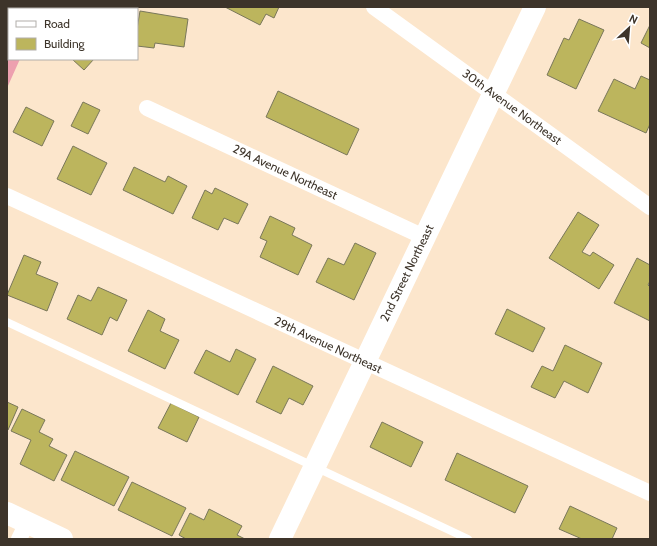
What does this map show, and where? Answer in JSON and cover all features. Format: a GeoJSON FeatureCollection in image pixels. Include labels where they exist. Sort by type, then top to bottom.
{"type":"FeatureCollection","features":[{"type":"Feature","properties":{"kind":"street","name":"30th Avenue Northeast"},"geometry":{"type":"LineString","coordinates":[[374,7],[650,207]]}},
{"type":"Feature","properties":{"kind":"street","name":"2nd Street Northeast"},"geometry":{"type":"LineString","coordinates":[[280,539],[534,7]]}},
{"type":"Feature","properties":{"kind":"street","name":"29A Avenue Northeast"},"geometry":{"type":"LineString","coordinates":[[147,108],[424,237]]}},
{"type":"Feature","properties":{"kind":"street","name":"29th Avenue Northeast"},"geometry":{"type":"LineString","coordinates":[[7,196],[650,493]]}},
{"type":"Feature","properties":{"kind":"street"},"geometry":{"type":"LineString","coordinates":[[7,513],[23,531],[62,539]]}},
{"type":"Feature","properties":{"kind":"lane"},"geometry":{"type":"LineString","coordinates":[[7,322],[468,539]]}},
{"type":"Feature","properties":{"kind":"shaded area"},"geometry":{"type":"Polygon","coordinates":[[[7,7],[44,7],[8,8],[8,60],[20,60],[7,88],[7,7]]]}},
{"type":"Feature","properties":{"kind":"building"},"geometry":{"type":"Polygon","coordinates":[[[62,7],[87,7],[86,8],[61,8],[62,7]]]}},
{"type":"Feature","properties":{"kind":"building"},"geometry":{"type":"Polygon","coordinates":[[[225,7],[279,7],[274,18],[266,14],[260,25],[225,7]]]}},
{"type":"Feature","properties":{"kind":"building"},"geometry":{"type":"Polygon","coordinates":[[[140,11],[188,19],[184,47],[155,43],[154,48],[138,46],[138,23],[140,11]]]}},
{"type":"Feature","properties":{"kind":"building"},"geometry":{"type":"Polygon","coordinates":[[[579,19],[604,30],[576,89],[547,75],[564,38],[569,40],[579,19]]]}},
{"type":"Feature","properties":{"kind":"building"},"geometry":{"type":"Polygon","coordinates":[[[650,25],[650,48],[641,43],[650,25]]]}},
{"type":"Feature","properties":{"kind":"building"},"geometry":{"type":"Polygon","coordinates":[[[73,60],[93,60],[84,70],[73,60]]]}},
{"type":"Feature","properties":{"kind":"building"},"geometry":{"type":"Polygon","coordinates":[[[641,76],[650,80],[650,124],[646,133],[598,111],[614,79],[635,89],[641,76]]]}},
{"type":"Feature","properties":{"kind":"building"},"geometry":{"type":"Polygon","coordinates":[[[278,91],[359,129],[347,155],[266,117],[278,91]]]}},
{"type":"Feature","properties":{"kind":"building"},"geometry":{"type":"Polygon","coordinates":[[[83,102],[100,110],[88,134],[71,126],[83,102]]]}},
{"type":"Feature","properties":{"kind":"building"},"geometry":{"type":"Polygon","coordinates":[[[26,107],[54,121],[42,146],[13,132],[26,107]]]}},
{"type":"Feature","properties":{"kind":"building"},"geometry":{"type":"Polygon","coordinates":[[[73,146],[107,163],[91,195],[57,179],[73,146]]]}},
{"type":"Feature","properties":{"kind":"building"},"geometry":{"type":"Polygon","coordinates":[[[134,167],[165,182],[168,176],[187,186],[173,214],[123,190],[134,167]]]}},
{"type":"Feature","properties":{"kind":"building"},"geometry":{"type":"Polygon","coordinates":[[[215,188],[248,204],[238,224],[224,218],[218,230],[192,218],[205,190],[212,194],[215,188]]]}},
{"type":"Feature","properties":{"kind":"building"},"geometry":{"type":"Polygon","coordinates":[[[578,212],[599,225],[582,252],[590,256],[593,252],[614,265],[599,289],[549,258],[578,212]]]}},
{"type":"Feature","properties":{"kind":"building"},"geometry":{"type":"Polygon","coordinates":[[[270,216],[295,228],[292,235],[312,245],[298,275],[260,257],[267,241],[260,238],[270,216]]]}},
{"type":"Feature","properties":{"kind":"building"},"geometry":{"type":"Polygon","coordinates":[[[355,243],[376,253],[354,300],[316,282],[328,258],[344,265],[355,243]]]}},
{"type":"Feature","properties":{"kind":"building"},"geometry":{"type":"Polygon","coordinates":[[[24,255],[41,262],[36,274],[58,283],[47,311],[7,295],[24,255]]]}},
{"type":"Feature","properties":{"kind":"building"},"geometry":{"type":"Polygon","coordinates":[[[637,258],[650,265],[650,281],[648,285],[650,287],[650,321],[614,303],[637,258]]]}},
{"type":"Feature","properties":{"kind":"building"},"geometry":{"type":"Polygon","coordinates":[[[98,287],[127,300],[117,321],[110,317],[102,335],[67,319],[78,295],[91,301],[98,287]]]}},
{"type":"Feature","properties":{"kind":"building"},"geometry":{"type":"Polygon","coordinates":[[[507,309],[545,328],[533,352],[495,334],[507,309]]]}},
{"type":"Feature","properties":{"kind":"building"},"geometry":{"type":"Polygon","coordinates":[[[148,310],[165,319],[160,331],[179,340],[165,369],[128,351],[148,310]]]}},
{"type":"Feature","properties":{"kind":"building"},"geometry":{"type":"Polygon","coordinates":[[[565,345],[602,363],[588,393],[564,381],[555,398],[531,387],[542,366],[553,371],[565,345]]]}},
{"type":"Feature","properties":{"kind":"building"},"geometry":{"type":"Polygon","coordinates":[[[236,349],[256,359],[238,395],[194,373],[206,350],[230,362],[236,349]]]}},
{"type":"Feature","properties":{"kind":"building"},"geometry":{"type":"Polygon","coordinates":[[[273,366],[313,386],[303,405],[289,398],[281,414],[256,402],[273,366]]]}},
{"type":"Feature","properties":{"kind":"building"},"geometry":{"type":"Polygon","coordinates":[[[7,402],[18,407],[8,430],[7,429],[7,402]]]}},
{"type":"Feature","properties":{"kind":"building"},"geometry":{"type":"Polygon","coordinates":[[[171,403],[199,417],[187,442],[158,428],[171,403]]]}},
{"type":"Feature","properties":{"kind":"building"},"geometry":{"type":"Polygon","coordinates":[[[22,409],[45,420],[39,432],[53,439],[49,446],[67,455],[54,481],[20,464],[31,440],[11,431],[22,409]]]}},
{"type":"Feature","properties":{"kind":"building"},"geometry":{"type":"Polygon","coordinates":[[[382,422],[423,442],[411,467],[370,447],[382,422]]]}},
{"type":"Feature","properties":{"kind":"building"},"geometry":{"type":"Polygon","coordinates":[[[75,451],[129,477],[114,506],[61,480],[75,451]]]}},
{"type":"Feature","properties":{"kind":"building"},"geometry":{"type":"Polygon","coordinates":[[[457,453],[528,486],[515,513],[445,480],[457,453]]]}},
{"type":"Feature","properties":{"kind":"building"},"geometry":{"type":"Polygon","coordinates":[[[132,482],[186,508],[172,536],[118,510],[132,482]]]}},
{"type":"Feature","properties":{"kind":"building"},"geometry":{"type":"Polygon","coordinates":[[[570,506],[617,528],[612,539],[582,539],[559,529],[570,506]]]}},
{"type":"Feature","properties":{"kind":"building"},"geometry":{"type":"Polygon","coordinates":[[[209,509],[242,526],[237,535],[245,539],[186,539],[179,535],[190,513],[204,520],[209,509]]]}}]}
